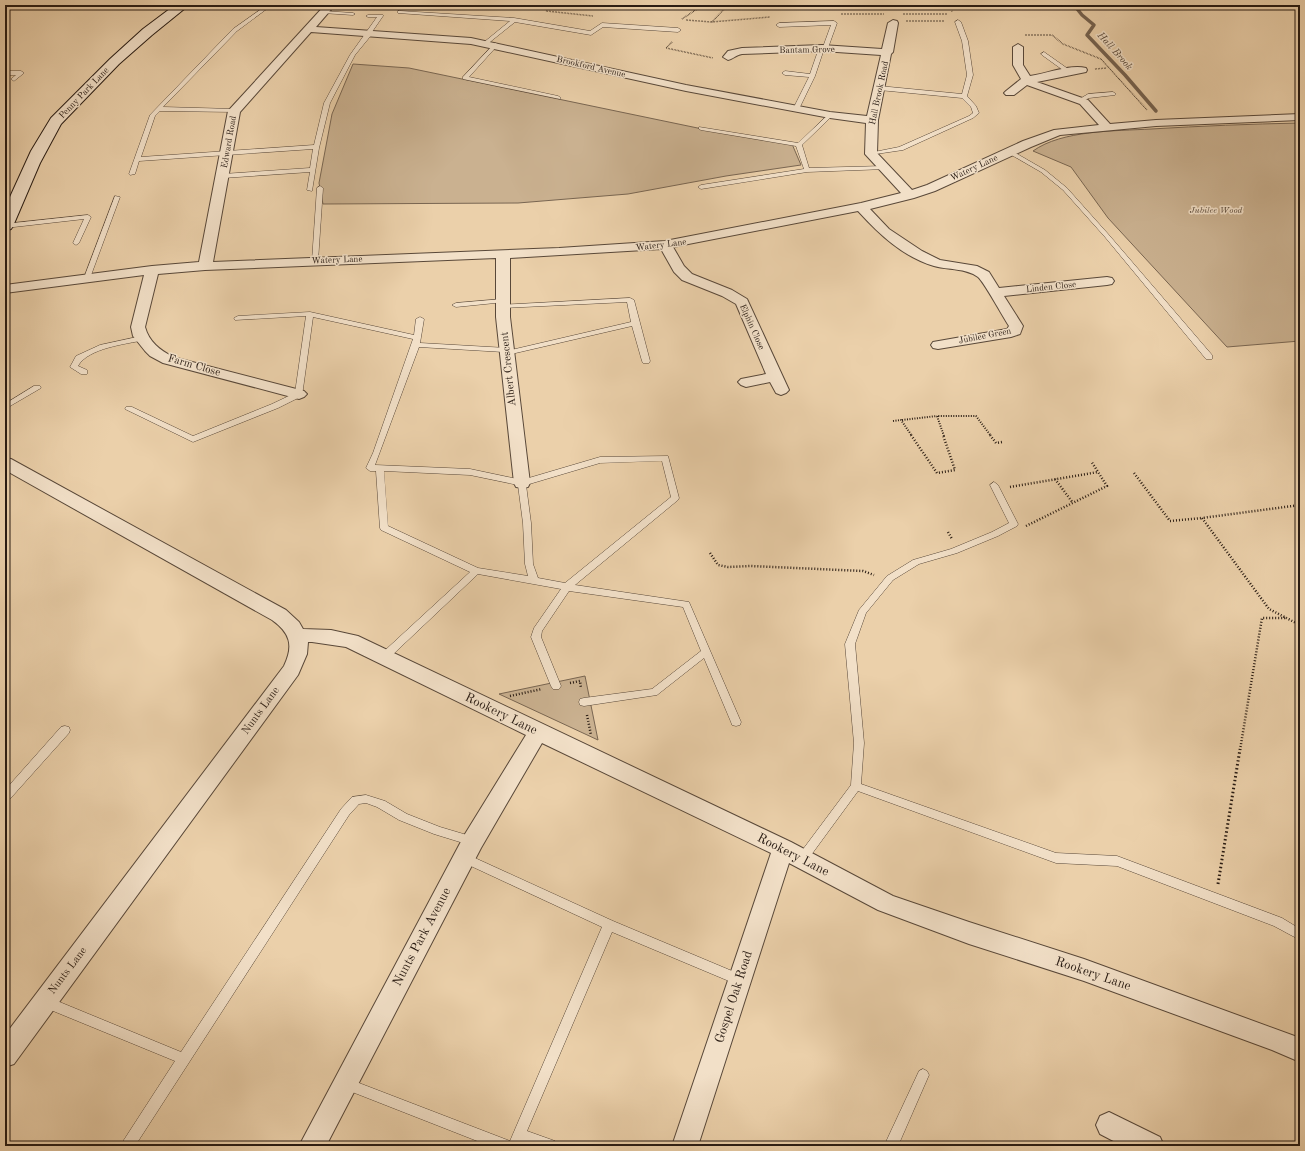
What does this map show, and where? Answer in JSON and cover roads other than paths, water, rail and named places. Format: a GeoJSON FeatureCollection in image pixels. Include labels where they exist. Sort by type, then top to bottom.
{"type":"FeatureCollection","features":[{"type":"Feature","properties":{"kind":"street","name":"Penny Park Lane"},"geometry":{"type":"LineString","coordinates":[[5,226],[32,162],[52,127],[70,105],[121,54],[161,20],[183,5]]}},
{"type":"Feature","properties":{"kind":"street","name":"Edward Road"},"geometry":{"type":"LineString","coordinates":[[205,266],[234,111],[327,9]]}},
{"type":"Feature","properties":{"kind":"street","name":"Hall Brook Road"},"geometry":{"type":"LineString","coordinates":[[871,154],[872,120],[888,52],[893,23]]}},
{"type":"Feature","properties":{"kind":"street","name":"Brookford Avenue"},"geometry":{"type":"LineString","coordinates":[[308,29],[439,38],[490,45],[686,88],[830,115],[872,120]]}},
{"type":"Feature","properties":{"kind":"street"},"geometry":{"type":"LineString","coordinates":[[1018,47],[1018,65],[1027,80],[1035,85],[1081,100],[1088,105],[1107,127]]}},
{"type":"Feature","properties":{"kind":"street","name":"Bantam Grove"},"geometry":{"type":"LineString","coordinates":[[728,57],[732,53],[742,51],[823,48],[888,52]]}},
{"type":"Feature","properties":{"kind":"street"},"geometry":{"type":"LineString","coordinates":[[1010,93],[1027,80],[1082,70]]}},
{"type":"Feature","properties":{"kind":"street","name":"Watery Lane"},"geometry":{"type":"LineString","coordinates":[[5,289],[152,270],[205,266],[640,248],[666,245],[861,207],[910,195],[938,185],[1058,132],[1107,127],[1300,117]]}},
{"type":"Feature","properties":{"kind":"street"},"geometry":{"type":"LineString","coordinates":[[871,154],[910,195]]}},
{"type":"Feature","properties":{"kind":"street","name":"Jubilee Green"},"geometry":{"type":"LineString","coordinates":[[861,207],[884,232],[917,254],[936,262],[963,267],[984,275],[1016,326],[1015,331],[938,345]]}},
{"type":"Feature","properties":{"kind":"street","name":"Elphin Close"},"geometry":{"type":"LineString","coordinates":[[666,245],[680,271],[686,277],[695,282],[734,295],[742,302],[778,384],[746,382]]}},
{"type":"Feature","properties":{"kind":"street","name":"Albert Crescent"},"geometry":{"type":"LineString","coordinates":[[503,254],[503,304],[522,483]]}},
{"type":"Feature","properties":{"kind":"street"},"geometry":{"type":"LineString","coordinates":[[142,338],[138,331],[138,324],[152,270]]}},
{"type":"Feature","properties":{"kind":"street"},"geometry":{"type":"LineString","coordinates":[[1098,270],[1116,292]]}},
{"type":"Feature","properties":{"kind":"street","name":"Linden Close"},"geometry":{"type":"LineString","coordinates":[[995,293],[1107,281]]}},
{"type":"Feature","properties":{"kind":"street","name":"Farm Close"},"geometry":{"type":"LineString","coordinates":[[142,338],[156,353],[168,360],[299,394]]}},
{"type":"Feature","properties":{"kind":"street"},"geometry":{"type":"LineString","coordinates":[[5,463],[279,615],[290,624],[298,636]]}},
{"type":"Feature","properties":{"kind":"street","name":"Rookery Lane"},"geometry":{"type":"LineString","coordinates":[[298,636],[331,636],[350,641],[793,854],[886,903],[969,933],[1084,970],[1277,1040],[1300,1050]]}},
{"type":"Feature","properties":{"kind":"street","name":"Nunts Lane"},"geometry":{"type":"LineString","coordinates":[[5,1055],[291,670],[297,659],[299,646],[298,636]]}},
{"type":"Feature","properties":{"kind":"street","name":"Nunts Park Avenue"},"geometry":{"type":"LineString","coordinates":[[312,1146],[468,849],[538,732]]}},
{"type":"Feature","properties":{"kind":"street","name":"Gospel Oak Road"},"geometry":{"type":"LineString","coordinates":[[685,1146],[740,980],[793,854]]}},
{"type":"Feature","properties":{"kind":"street"},"geometry":{"type":"LineString","coordinates":[[1109,1125],[1140,1144]]}},
{"type":"Feature","properties":{"kind":"lane"},"geometry":{"type":"LineString","coordinates":[[132,174],[152,116],[235,30],[270,5]]}},
{"type":"Feature","properties":{"kind":"lane"},"geometry":{"type":"LineString","coordinates":[[327,9],[353,14]]}},
{"type":"Feature","properties":{"kind":"lane"},"geometry":{"type":"LineString","coordinates":[[400,12],[514,20],[591,32],[602,25],[678,30]]}},
{"type":"Feature","properties":{"kind":"lane"},"geometry":{"type":"LineString","coordinates":[[310,190],[316,147],[327,103],[353,55],[381,16],[368,16]]}},
{"type":"Feature","properties":{"kind":"lane"},"geometry":{"type":"LineString","coordinates":[[514,20],[490,45],[465,78],[558,98]]}},
{"type":"Feature","properties":{"kind":"lane"},"geometry":{"type":"LineString","coordinates":[[958,22],[965,41],[970,75],[964,96]]}},
{"type":"Feature","properties":{"kind":"lane"},"geometry":{"type":"LineString","coordinates":[[778,25],[834,23],[812,76],[796,109]]}},
{"type":"Feature","properties":{"kind":"lane"},"geometry":{"type":"LineString","coordinates":[[1044,54],[1069,72]]}},
{"type":"Feature","properties":{"kind":"lane"},"geometry":{"type":"LineString","coordinates":[[5,73],[23,72],[14,79]]}},
{"type":"Feature","properties":{"kind":"lane"},"geometry":{"type":"LineString","coordinates":[[785,73],[812,76]]}},
{"type":"Feature","properties":{"kind":"lane"},"geometry":{"type":"LineString","coordinates":[[871,154],[901,149],[971,117],[976,113],[974,106],[964,96],[879,88]]}},
{"type":"Feature","properties":{"kind":"lane"},"geometry":{"type":"LineString","coordinates":[[1081,100],[1088,96],[1113,94]]}},
{"type":"Feature","properties":{"kind":"lane"},"geometry":{"type":"LineString","coordinates":[[158,109],[234,111]]}},
{"type":"Feature","properties":{"kind":"lane"},"geometry":{"type":"LineString","coordinates":[[799,146],[830,115]]}},
{"type":"Feature","properties":{"kind":"lane"},"geometry":{"type":"LineString","coordinates":[[701,128],[799,146]]}},
{"type":"Feature","properties":{"kind":"lane"},"geometry":{"type":"LineString","coordinates":[[799,146],[808,170]]}},
{"type":"Feature","properties":{"kind":"lane"},"geometry":{"type":"LineString","coordinates":[[137,159],[316,147]]}},
{"type":"Feature","properties":{"kind":"lane"},"geometry":{"type":"LineString","coordinates":[[1010,152],[1043,171],[1065,189],[1108,236],[1209,357]]}},
{"type":"Feature","properties":{"kind":"lane"},"geometry":{"type":"LineString","coordinates":[[701,186],[808,170],[884,168]]}},
{"type":"Feature","properties":{"kind":"lane"},"geometry":{"type":"LineString","coordinates":[[223,176],[313,170]]}},
{"type":"Feature","properties":{"kind":"lane"},"geometry":{"type":"LineString","coordinates":[[315,261],[320,188]]}},
{"type":"Feature","properties":{"kind":"lane"},"geometry":{"type":"LineString","coordinates":[[87,278],[117,197]]}},
{"type":"Feature","properties":{"kind":"lane"},"geometry":{"type":"LineString","coordinates":[[5,226],[88,217],[76,243]]}},
{"type":"Feature","properties":{"kind":"lane"},"geometry":{"type":"LineString","coordinates":[[456,305],[630,300],[646,361]]}},
{"type":"Feature","properties":{"kind":"lane"},"geometry":{"type":"LineString","coordinates":[[238,318],[310,314],[417,341],[507,352],[635,323]]}},
{"type":"Feature","properties":{"kind":"lane"},"geometry":{"type":"LineString","coordinates":[[129,410],[193,439],[275,406],[299,394],[310,314]]}},
{"type":"Feature","properties":{"kind":"lane"},"geometry":{"type":"LineString","coordinates":[[420,319],[417,341],[377,453],[370,468],[470,472],[522,483],[600,460],[665,458],[675,498],[567,587],[537,630],[536,637],[556,686]]}},
{"type":"Feature","properties":{"kind":"lane"},"geometry":{"type":"LineString","coordinates":[[84,372],[74,367],[79,358],[103,347],[142,338]]}},
{"type":"Feature","properties":{"kind":"lane"},"geometry":{"type":"LineString","coordinates":[[5,407],[36,388]]}},
{"type":"Feature","properties":{"kind":"lane"},"geometry":{"type":"LineString","coordinates":[[380,468],[384,528],[476,571],[567,587],[686,604],[736,722]]}},
{"type":"Feature","properties":{"kind":"lane"},"geometry":{"type":"LineString","coordinates":[[522,483],[527,523],[529,564],[534,580]]}},
{"type":"Feature","properties":{"kind":"lane"},"geometry":{"type":"LineString","coordinates":[[793,854],[856,786],[859,743],[850,644],[862,612],[890,578],[916,562],[959,549],[995,534],[1014,524],[995,487]]}},
{"type":"Feature","properties":{"kind":"lane"},"geometry":{"type":"LineString","coordinates":[[384,657],[476,571]]}},
{"type":"Feature","properties":{"kind":"lane"},"geometry":{"type":"LineString","coordinates":[[584,702],[654,692],[706,652]]}},
{"type":"Feature","properties":{"kind":"lane"},"geometry":{"type":"LineString","coordinates":[[5,797],[64,730]]}},
{"type":"Feature","properties":{"kind":"lane"},"geometry":{"type":"LineString","coordinates":[[856,786],[1056,858],[1117,861],[1278,922],[1300,934]]}},
{"type":"Feature","properties":{"kind":"lane"},"geometry":{"type":"LineString","coordinates":[[127,1146],[345,812],[356,800],[366,799],[381,804],[403,817],[438,831],[468,849],[609,925],[740,980]]}},
{"type":"Feature","properties":{"kind":"lane"},"geometry":{"type":"LineString","coordinates":[[550,1146],[517,1140],[609,925]]}},
{"type":"Feature","properties":{"kind":"lane"},"geometry":{"type":"LineString","coordinates":[[44,1002],[184,1058]]}},
{"type":"Feature","properties":{"kind":"lane"},"geometry":{"type":"LineString","coordinates":[[891,1146],[923,1075]]}},
{"type":"Feature","properties":{"kind":"lane"},"geometry":{"type":"LineString","coordinates":[[345,1084],[507,1146]]}},
{"type":"Feature","properties":{"kind":"waterway","name":"Hall Brook"},"geometry":{"type":"LineString","coordinates":[[1074,5],[1082,15],[1094,25],[1087,35],[1125,75],[1156,111]]}},
{"type":"Feature","properties":{"kind":"park label","name":"Jubilee Wood"},"geometry":{"type":"Point","coordinates":[1216,210]}}]}
